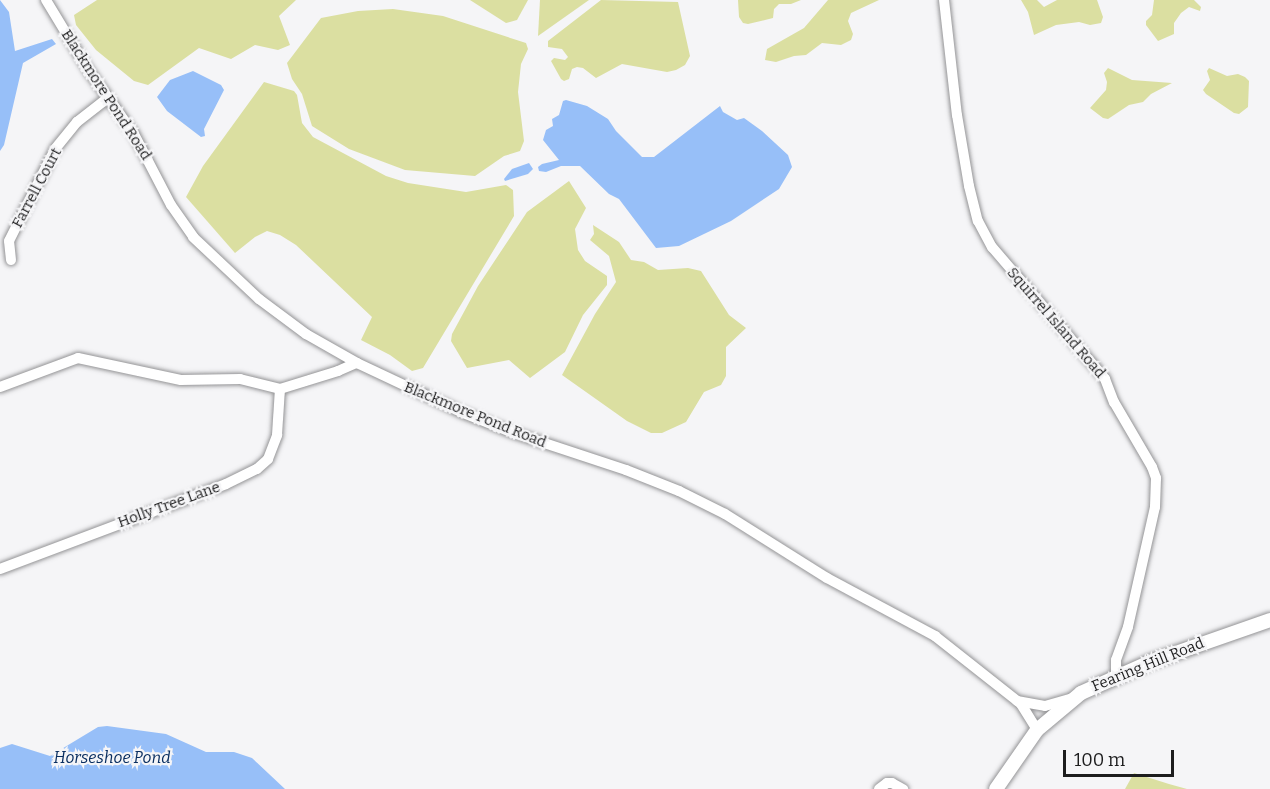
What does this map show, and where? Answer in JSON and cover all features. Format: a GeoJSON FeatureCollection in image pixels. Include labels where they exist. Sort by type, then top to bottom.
{"type":"FeatureCollection","features":[{"type":"Feature","properties":{"kind":"main road","name":"Fearing Hill Road"},"geometry":{"type":"LineString","coordinates":[[996,789],[1037,730],[1076,697],[1116,675],[1270,620]]}},
{"type":"Feature","properties":{"kind":"street","name":"Blackmore Pond Road"},"geometry":{"type":"LineString","coordinates":[[46,0],[148,158],[171,206],[193,237],[221,266],[259,299],[306,334],[356,363],[461,412],[514,433],[626,470],[679,491],[725,514],[827,578],[935,636],[1017,700],[1037,730]]}},
{"type":"Feature","properties":{"kind":"street","name":"Squirrel Island Road"},"geometry":{"type":"LineString","coordinates":[[944,0],[954,96],[969,186],[978,221],[992,248],[1106,379],[1114,402],[1152,466],[1156,478],[1155,507],[1128,627],[1116,660],[1116,675]]}},
{"type":"Feature","properties":{"kind":"street","name":"Farrell Court"},"geometry":{"type":"LineString","coordinates":[[11,260],[9,241],[55,149],[77,122],[108,98]]}},
{"type":"Feature","properties":{"kind":"street"},"geometry":{"type":"LineString","coordinates":[[0,387],[78,358],[181,380],[240,379],[280,389],[356,363]]}},
{"type":"Feature","properties":{"kind":"street","name":"Holly Tree Lane"},"geometry":{"type":"LineString","coordinates":[[0,569],[226,484],[257,469],[268,459],[277,435],[280,389]]}},
{"type":"Feature","properties":{"kind":"street","name":"Blackmore Pond Road"},"geometry":{"type":"LineString","coordinates":[[1017,700],[1051,706],[1076,697]]}},
{"type":"Feature","properties":{"kind":"street"},"geometry":{"type":"LineString","coordinates":[[883,786],[892,783],[903,789]]}},
{"type":"Feature","properties":{"kind":"green space"},"geometry":{"type":"Polygon","coordinates":[[[97,0],[296,0],[279,16],[290,45],[278,50],[255,45],[231,59],[199,48],[148,85],[134,81],[96,50],[76,25],[74,15],[97,0]]]}},
{"type":"Feature","properties":{"kind":"green space"},"geometry":{"type":"Polygon","coordinates":[[[470,0],[528,0],[517,20],[506,23],[470,0]]]}},
{"type":"Feature","properties":{"kind":"green space"},"geometry":{"type":"Polygon","coordinates":[[[540,0],[589,0],[538,36],[540,0]]]}},
{"type":"Feature","properties":{"kind":"green space"},"geometry":{"type":"Polygon","coordinates":[[[601,0],[678,2],[690,56],[685,65],[667,72],[622,64],[596,78],[583,68],[577,67],[572,69],[569,79],[564,81],[561,79],[551,61],[554,58],[565,60],[568,57],[562,49],[548,47],[548,41],[601,0]]]}},
{"type":"Feature","properties":{"kind":"green space"},"geometry":{"type":"Polygon","coordinates":[[[738,0],[801,0],[791,4],[779,4],[774,9],[773,18],[748,24],[743,23],[739,17],[738,0]]]}},
{"type":"Feature","properties":{"kind":"green space"},"geometry":{"type":"Polygon","coordinates":[[[828,0],[879,0],[851,13],[848,21],[853,34],[851,40],[841,45],[822,43],[806,55],[776,62],[765,60],[767,49],[804,28],[828,0]]]}},
{"type":"Feature","properties":{"kind":"green space"},"geometry":{"type":"Polygon","coordinates":[[[1021,0],[1037,0],[1044,7],[1057,0],[1097,0],[1103,17],[1101,23],[1090,25],[1079,22],[1056,25],[1034,35],[1028,12],[1021,0]]]}},
{"type":"Feature","properties":{"kind":"green space"},"geometry":{"type":"Polygon","coordinates":[[[1154,0],[1194,0],[1201,7],[1200,11],[1189,7],[1181,13],[1174,23],[1174,34],[1158,41],[1146,25],[1146,21],[1152,15],[1154,0]]]}},
{"type":"Feature","properties":{"kind":"green space"},"geometry":{"type":"Polygon","coordinates":[[[393,9],[443,16],[526,43],[528,49],[521,64],[518,92],[524,141],[520,151],[504,156],[475,176],[405,170],[349,149],[312,126],[302,94],[292,79],[287,63],[321,18],[358,11],[393,9]]]}},
{"type":"Feature","properties":{"kind":"green space"},"geometry":{"type":"Polygon","coordinates":[[[1108,68],[1132,80],[1172,83],[1151,94],[1143,102],[1129,105],[1108,119],[1103,118],[1090,108],[1106,90],[1107,82],[1104,73],[1108,68]]]}},
{"type":"Feature","properties":{"kind":"green space"},"geometry":{"type":"Polygon","coordinates":[[[1209,68],[1227,76],[1238,74],[1249,81],[1248,107],[1239,114],[1234,113],[1206,94],[1203,90],[1210,80],[1207,71],[1209,68]]]}},
{"type":"Feature","properties":{"kind":"green space"},"geometry":{"type":"Polygon","coordinates":[[[264,82],[294,91],[297,95],[302,123],[313,137],[386,176],[408,183],[466,192],[506,185],[513,190],[514,216],[423,368],[412,371],[390,355],[361,340],[372,317],[296,245],[280,235],[267,231],[255,237],[235,253],[186,197],[203,166],[264,82]]]}},
{"type":"Feature","properties":{"kind":"green space"},"geometry":{"type":"Polygon","coordinates":[[[569,181],[586,208],[575,229],[578,250],[585,261],[607,276],[607,285],[583,315],[565,352],[530,378],[509,360],[467,368],[451,341],[452,334],[478,286],[527,212],[569,181]]]}},
{"type":"Feature","properties":{"kind":"green space"},"geometry":{"type":"Polygon","coordinates":[[[593,225],[619,242],[631,260],[644,262],[658,270],[688,268],[701,271],[729,315],[746,328],[726,347],[726,376],[721,385],[704,392],[686,422],[662,433],[651,433],[627,421],[562,375],[595,314],[616,282],[609,256],[590,240],[594,234],[593,225]]]}},
{"type":"Feature","properties":{"kind":"green space"},"geometry":{"type":"Polygon","coordinates":[[[1134,773],[1169,784],[1187,789],[1125,789],[1134,773]]]}},
{"type":"Feature","properties":{"kind":"water"},"geometry":{"type":"Polygon","coordinates":[[[0,0],[9,12],[15,51],[52,39],[56,44],[23,63],[4,145],[0,151],[0,0]]]}},
{"type":"Feature","properties":{"kind":"water"},"geometry":{"type":"Polygon","coordinates":[[[193,71],[221,85],[224,90],[204,129],[205,136],[201,137],[167,111],[157,97],[170,80],[193,71]]]}},
{"type":"Feature","properties":{"kind":"water"},"geometry":{"type":"Polygon","coordinates":[[[563,101],[587,106],[608,119],[616,131],[642,157],[654,157],[720,106],[723,112],[737,120],[744,118],[762,131],[788,155],[792,167],[779,189],[731,221],[679,246],[656,248],[619,199],[609,194],[580,166],[561,166],[546,172],[539,171],[538,167],[542,164],[559,160],[543,140],[546,130],[553,126],[552,119],[559,115],[563,101]]]}},
{"type":"Feature","properties":{"kind":"water"},"geometry":{"type":"Polygon","coordinates":[[[529,163],[533,169],[528,174],[505,181],[504,179],[512,169],[529,163]]]}},
{"type":"Feature","properties":{"kind":"water","name":"Horseshoe Pond"},"geometry":{"type":"Polygon","coordinates":[[[107,726],[166,734],[206,752],[234,752],[252,758],[285,789],[0,789],[0,748],[12,744],[50,756],[98,727],[107,726]]]}}]}
